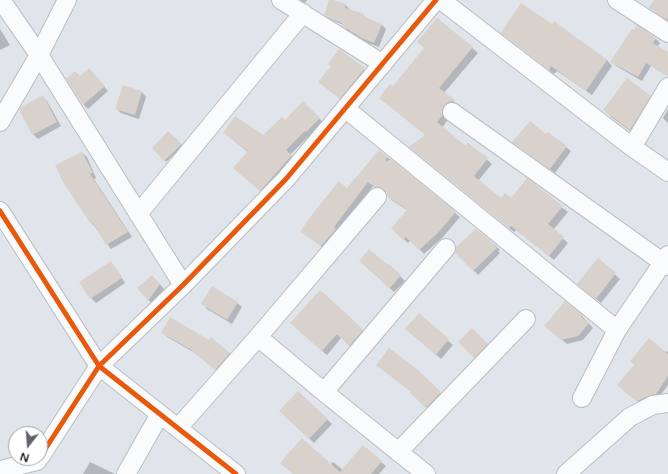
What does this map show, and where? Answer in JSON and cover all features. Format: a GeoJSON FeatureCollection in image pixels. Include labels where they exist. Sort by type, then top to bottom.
{"type":"FeatureCollection","features":[{"type":"Feature","properties":{"kind":"street"},"geometry":{"type":"LineString","coordinates":[[1,0],[39,55],[183,285]]}},
{"type":"Feature","properties":{"kind":"street"},"geometry":{"type":"LineString","coordinates":[[0,122],[39,55],[67,0]]}},
{"type":"Feature","properties":{"kind":"street"},"geometry":{"type":"LineString","coordinates":[[281,0],[383,64]]}},
{"type":"Feature","properties":{"kind":"street"},"geometry":{"type":"LineString","coordinates":[[48,444],[99,366],[183,285],[286,179],[436,0]]}},
{"type":"Feature","properties":{"kind":"street"},"geometry":{"type":"LineString","coordinates":[[441,0],[632,147],[668,172]]}},
{"type":"Feature","properties":{"kind":"street"},"geometry":{"type":"LineString","coordinates":[[616,0],[668,33]]}},
{"type":"Feature","properties":{"kind":"street"},"geometry":{"type":"LineString","coordinates":[[138,214],[303,13]]}},
{"type":"Feature","properties":{"kind":"street"},"geometry":{"type":"LineString","coordinates":[[632,147],[668,87]]}},
{"type":"Feature","properties":{"kind":"street"},"geometry":{"type":"LineString","coordinates":[[346,108],[617,330]]}},
{"type":"Feature","properties":{"kind":"street"},"geometry":{"type":"LineString","coordinates":[[452,112],[666,261],[617,330],[582,398]]}},
{"type":"Feature","properties":{"kind":"street"},"geometry":{"type":"LineString","coordinates":[[178,428],[258,337],[376,197]]}},
{"type":"Feature","properties":{"kind":"street"},"geometry":{"type":"LineString","coordinates":[[0,211],[99,366],[178,428],[226,471]]}},
{"type":"Feature","properties":{"kind":"street"},"geometry":{"type":"LineString","coordinates":[[324,392],[446,248]]}},
{"type":"Feature","properties":{"kind":"street"},"geometry":{"type":"LineString","coordinates":[[398,452],[526,319]]}},
{"type":"Feature","properties":{"kind":"street"},"geometry":{"type":"LineString","coordinates":[[258,337],[426,474]]}},
{"type":"Feature","properties":{"kind":"street"},"geometry":{"type":"LineString","coordinates":[[572,472],[630,417],[653,404],[668,403]]}},
{"type":"Feature","properties":{"kind":"street"},"geometry":{"type":"LineString","coordinates":[[126,474],[160,414]]}},
{"type":"Feature","properties":{"kind":"street"},"geometry":{"type":"LineString","coordinates":[[0,470],[18,466]]}},
{"type":"Feature","properties":{"kind":"building"},"geometry":{"type":"Polygon","coordinates":[[[329,0],[346,4],[345,8],[364,14],[363,16],[382,24],[374,43],[362,38],[341,25],[342,23],[324,15],[329,0]]]}},
{"type":"Feature","properties":{"kind":"building"},"geometry":{"type":"Polygon","coordinates":[[[654,0],[668,0],[668,20],[649,8],[654,0]]]}},
{"type":"Feature","properties":{"kind":"building"},"geometry":{"type":"Polygon","coordinates":[[[521,3],[552,24],[554,21],[607,60],[586,91],[551,66],[549,70],[501,33],[521,3]]]}},
{"type":"Feature","properties":{"kind":"building"},"geometry":{"type":"Polygon","coordinates":[[[437,18],[473,47],[439,88],[455,100],[444,106],[442,116],[437,122],[466,146],[468,143],[488,158],[474,176],[501,198],[505,193],[511,198],[527,178],[563,206],[548,224],[564,237],[549,256],[511,226],[509,228],[409,147],[425,135],[379,98],[390,84],[393,86],[424,48],[417,42],[437,18]]]}},
{"type":"Feature","properties":{"kind":"building"},"geometry":{"type":"Polygon","coordinates":[[[637,25],[656,38],[653,43],[668,52],[668,76],[646,63],[638,77],[610,62],[632,29],[634,30],[637,25]]]}},
{"type":"Feature","properties":{"kind":"building"},"geometry":{"type":"Polygon","coordinates":[[[339,49],[365,68],[340,99],[318,82],[331,66],[328,64],[339,49]]]}},
{"type":"Feature","properties":{"kind":"building"},"geometry":{"type":"Polygon","coordinates":[[[89,68],[105,86],[83,105],[66,79],[75,71],[80,76],[89,68]]]}},
{"type":"Feature","properties":{"kind":"building"},"geometry":{"type":"Polygon","coordinates":[[[627,78],[651,96],[630,130],[603,110],[627,78]]]}},
{"type":"Feature","properties":{"kind":"building"},"geometry":{"type":"Polygon","coordinates":[[[123,85],[142,91],[135,115],[115,109],[123,85]]]}},
{"type":"Feature","properties":{"kind":"building"},"geometry":{"type":"Polygon","coordinates":[[[43,95],[57,122],[32,135],[19,110],[21,107],[43,95]]]}},
{"type":"Feature","properties":{"kind":"building"},"geometry":{"type":"Polygon","coordinates":[[[303,101],[320,118],[286,150],[292,155],[260,191],[233,168],[248,151],[223,133],[235,116],[263,135],[282,117],[285,120],[303,101]]]}},
{"type":"Feature","properties":{"kind":"building"},"geometry":{"type":"Polygon","coordinates":[[[530,121],[546,134],[548,132],[567,146],[550,169],[512,142],[530,121]]]}},
{"type":"Feature","properties":{"kind":"building"},"geometry":{"type":"Polygon","coordinates":[[[168,131],[182,144],[164,161],[152,148],[168,131]]]}},
{"type":"Feature","properties":{"kind":"building"},"geometry":{"type":"Polygon","coordinates":[[[379,150],[388,157],[385,160],[387,161],[391,159],[456,212],[437,234],[419,250],[406,237],[403,240],[391,228],[407,210],[387,196],[387,193],[383,189],[375,187],[368,182],[334,227],[336,229],[321,246],[300,232],[313,213],[339,181],[347,188],[379,150]]]}},
{"type":"Feature","properties":{"kind":"building"},"geometry":{"type":"Polygon","coordinates":[[[82,152],[93,173],[90,174],[128,232],[106,245],[92,222],[90,223],[63,182],[55,165],[82,152]]]}},
{"type":"Feature","properties":{"kind":"building"},"geometry":{"type":"Polygon","coordinates":[[[476,229],[496,245],[495,246],[497,248],[473,271],[455,253],[456,247],[476,229]]]}},
{"type":"Feature","properties":{"kind":"building"},"geometry":{"type":"Polygon","coordinates":[[[369,249],[401,275],[389,289],[359,261],[369,249]]]}},
{"type":"Feature","properties":{"kind":"building"},"geometry":{"type":"Polygon","coordinates":[[[598,258],[616,273],[596,299],[577,284],[598,258]]]}},
{"type":"Feature","properties":{"kind":"building"},"geometry":{"type":"Polygon","coordinates":[[[111,261],[122,278],[90,299],[79,282],[111,261]]]}},
{"type":"Feature","properties":{"kind":"building"},"geometry":{"type":"Polygon","coordinates":[[[152,275],[160,284],[148,301],[137,288],[152,275]]]}},
{"type":"Feature","properties":{"kind":"building"},"geometry":{"type":"Polygon","coordinates":[[[212,286],[238,302],[227,320],[201,304],[212,286]]]}},
{"type":"Feature","properties":{"kind":"building"},"geometry":{"type":"Polygon","coordinates":[[[320,290],[363,330],[349,346],[337,334],[322,351],[290,323],[320,290]]]}},
{"type":"Feature","properties":{"kind":"building"},"geometry":{"type":"Polygon","coordinates":[[[565,301],[583,315],[581,317],[589,323],[578,336],[561,340],[544,326],[565,301]]]}},
{"type":"Feature","properties":{"kind":"building"},"geometry":{"type":"Polygon","coordinates":[[[419,313],[449,339],[436,355],[405,329],[419,313]]]}},
{"type":"Feature","properties":{"kind":"building"},"geometry":{"type":"Polygon","coordinates":[[[170,317],[209,340],[211,337],[230,353],[215,370],[190,349],[161,333],[170,317]]]}},
{"type":"Feature","properties":{"kind":"building"},"geometry":{"type":"Polygon","coordinates":[[[472,328],[488,344],[474,358],[458,342],[472,328]]]}},
{"type":"Feature","properties":{"kind":"building"},"geometry":{"type":"Polygon","coordinates":[[[649,338],[668,354],[668,376],[656,394],[637,401],[617,385],[634,365],[630,361],[649,338]]]}},
{"type":"Feature","properties":{"kind":"building"},"geometry":{"type":"Polygon","coordinates":[[[389,348],[418,370],[441,392],[426,408],[410,393],[411,392],[376,365],[389,348]]]}},
{"type":"Feature","properties":{"kind":"building"},"geometry":{"type":"Polygon","coordinates":[[[298,391],[328,419],[309,439],[279,411],[298,391]]]}},
{"type":"Feature","properties":{"kind":"building"},"geometry":{"type":"Polygon","coordinates":[[[302,438],[340,472],[363,445],[382,461],[371,474],[293,474],[280,463],[302,438]]]}},
{"type":"Feature","properties":{"kind":"cycle path"},"geometry":{"type":"LineString","coordinates":[[48,445],[99,366],[183,285],[286,179],[436,0]]}},
{"type":"Feature","properties":{"kind":"cycle path"},"geometry":{"type":"LineString","coordinates":[[0,211],[99,366],[236,474]]}}]}
